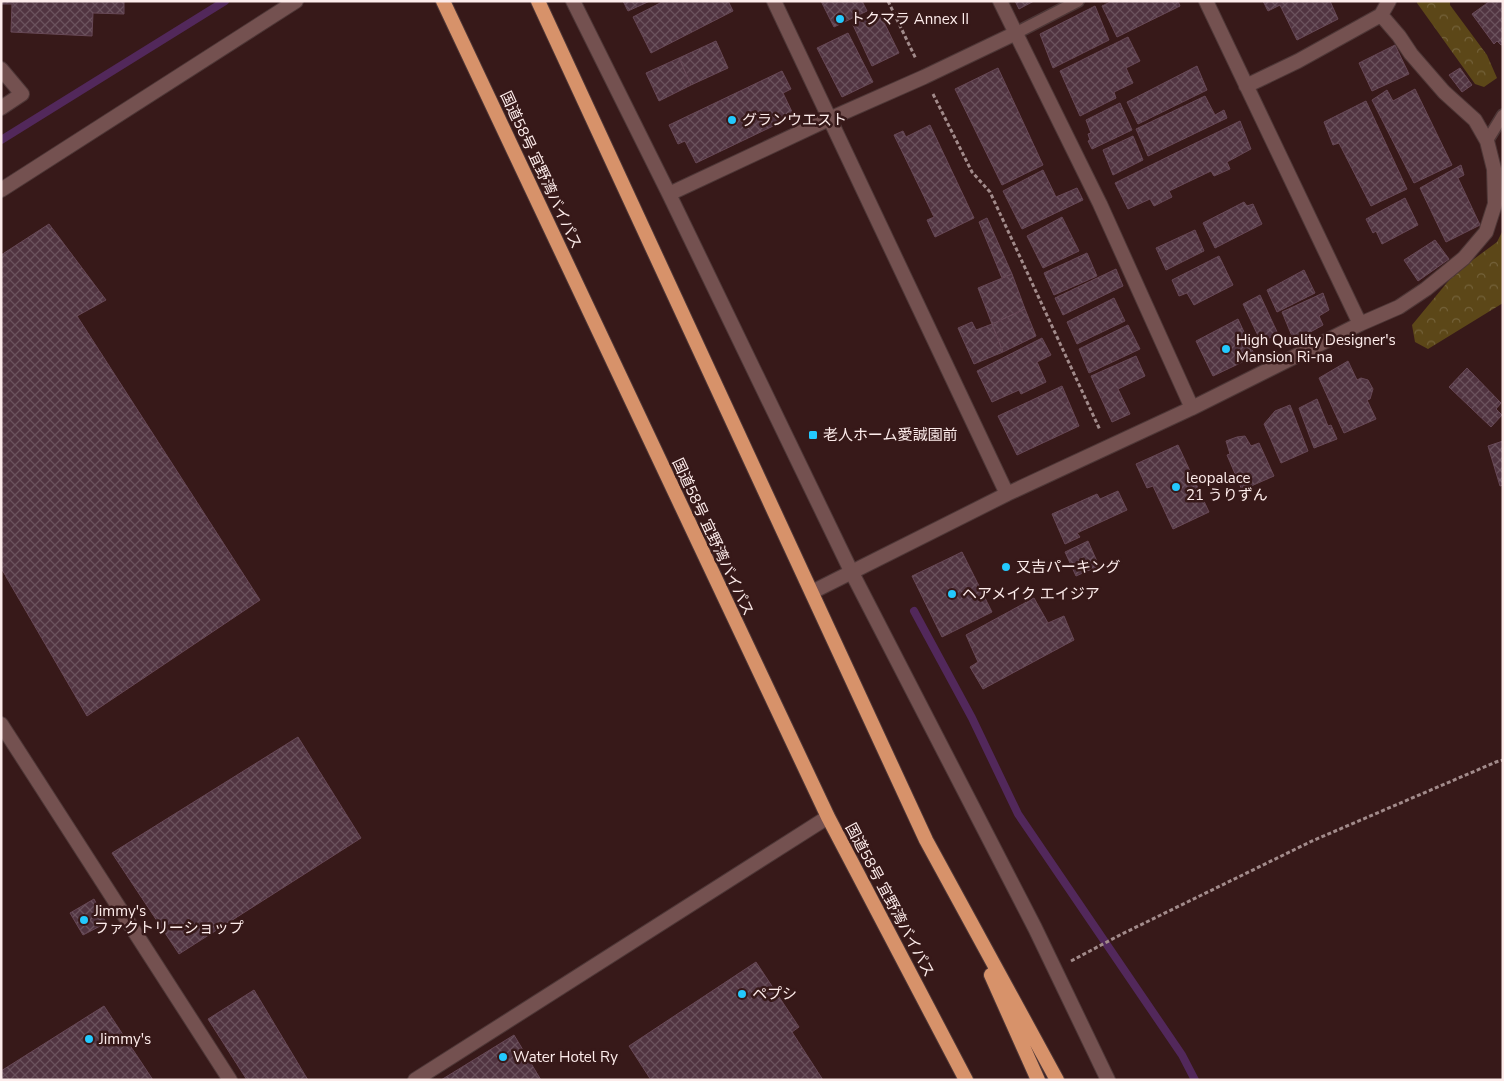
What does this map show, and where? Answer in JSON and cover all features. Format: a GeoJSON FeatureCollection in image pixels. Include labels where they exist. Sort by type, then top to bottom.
{"type":"FeatureCollection","features":[{"type":"Feature","properties":{"kind":"highway","name":"国道58号 宜野湾バイパス"},"geometry":{"type":"LineString","coordinates":[[443,1],[828,817],[962,1078]]}},
{"type":"Feature","properties":{"kind":"highway"},"geometry":{"type":"LineString","coordinates":[[538,1],[926,840],[982,952],[1038,1080]]}},
{"type":"Feature","properties":{"kind":"highway"},"geometry":{"type":"LineString","coordinates":[[926,840],[1057,1080]]}},
{"type":"Feature","properties":{"kind":"street"},"geometry":{"type":"LineString","coordinates":[[1,190],[296,1]]}},
{"type":"Feature","properties":{"kind":"street"},"geometry":{"type":"LineString","coordinates":[[573,1],[669,194],[850,572],[1035,928],[1108,1080]]}},
{"type":"Feature","properties":{"kind":"street"},"geometry":{"type":"LineString","coordinates":[[774,1],[1007,494]]}},
{"type":"Feature","properties":{"kind":"street"},"geometry":{"type":"LineString","coordinates":[[1000,1],[1100,204],[1192,408]]}},
{"type":"Feature","properties":{"kind":"street"},"geometry":{"type":"LineString","coordinates":[[1206,1],[1360,324]]}},
{"type":"Feature","properties":{"kind":"street"},"geometry":{"type":"LineString","coordinates":[[1246,86],[1298,61],[1381,15],[1389,1]]}},
{"type":"Feature","properties":{"kind":"street"},"geometry":{"type":"LineString","coordinates":[[812,592],[1007,494],[1192,408],[1360,324],[1400,307],[1426,289],[1464,258],[1486,232],[1495,204],[1494,168],[1487,141],[1475,120],[1444,92],[1381,15]]}},
{"type":"Feature","properties":{"kind":"street"},"geometry":{"type":"LineString","coordinates":[[669,194],[829,119],[924,78],[1016,33]]}},
{"type":"Feature","properties":{"kind":"street"},"geometry":{"type":"LineString","coordinates":[[1,68],[22,94],[1,108]]}},
{"type":"Feature","properties":{"kind":"street"},"geometry":{"type":"LineString","coordinates":[[1,724],[230,1080]]}},
{"type":"Feature","properties":{"kind":"street"},"geometry":{"type":"LineString","coordinates":[[415,1080],[828,817]]}},
{"type":"Feature","properties":{"kind":"lane"},"geometry":{"type":"LineString","coordinates":[[1016,33],[1078,1]]}},
{"type":"Feature","properties":{"kind":"lane"},"geometry":{"type":"LineString","coordinates":[[1487,141],[1503,115]]}},
{"type":"Feature","properties":{"kind":"path"},"geometry":{"type":"LineString","coordinates":[[888,1],[924,78],[972,172],[990,192],[1102,435]]}},
{"type":"Feature","properties":{"kind":"path"},"geometry":{"type":"LineString","coordinates":[[1069,962],[1312,841],[1503,760]]}},
{"type":"Feature","properties":{"kind":"green space"},"geometry":{"type":"Polygon","coordinates":[[[1417,1],[1450,1],[1450,5],[1487,55],[1497,78],[1484,87],[1475,84],[1417,1]]]}},
{"type":"Feature","properties":{"kind":"green space"},"geometry":{"type":"Polygon","coordinates":[[[1503,230],[1503,303],[1428,349],[1415,342],[1412,325],[1455,273],[1497,242],[1503,230]]]}},
{"type":"Feature","properties":{"kind":"building"},"geometry":{"type":"Polygon","coordinates":[[[1,1],[124,1],[124,14],[93,13],[92,36],[11,32],[12,4],[1,4],[1,1]]]}},
{"type":"Feature","properties":{"kind":"building"},"geometry":{"type":"Polygon","coordinates":[[[623,1],[650,1],[628,11],[623,1]]]}},
{"type":"Feature","properties":{"kind":"building"},"geometry":{"type":"Polygon","coordinates":[[[664,1],[728,1],[733,11],[651,53],[633,17],[664,1]]]}},
{"type":"Feature","properties":{"kind":"building","name":"トクマラ Annex II"},"geometry":{"type":"Polygon","coordinates":[[[821,1],[862,1],[867,11],[834,27],[821,1]]]}},
{"type":"Feature","properties":{"kind":"building"},"geometry":{"type":"Polygon","coordinates":[[[1015,1],[1034,1],[1019,9],[1015,1]]]}},
{"type":"Feature","properties":{"kind":"building"},"geometry":{"type":"Polygon","coordinates":[[[1112,1],[1178,1],[1180,6],[1117,37],[1102,6],[1112,1]]]}},
{"type":"Feature","properties":{"kind":"building"},"geometry":{"type":"Polygon","coordinates":[[[1263,1],[1330,1],[1338,19],[1297,40],[1280,5],[1268,11],[1263,1]]]}},
{"type":"Feature","properties":{"kind":"building"},"geometry":{"type":"Polygon","coordinates":[[[1490,1],[1503,1],[1503,44],[1501,45],[1497,41],[1494,44],[1472,14],[1490,1]]]}},
{"type":"Feature","properties":{"kind":"building"},"geometry":{"type":"Polygon","coordinates":[[[1095,6],[1109,40],[1053,68],[1040,34],[1095,6]]]}},
{"type":"Feature","properties":{"kind":"building"},"geometry":{"type":"Polygon","coordinates":[[[879,12],[899,53],[872,66],[853,25],[879,12]]]}},
{"type":"Feature","properties":{"kind":"building"},"geometry":{"type":"Polygon","coordinates":[[[848,33],[873,82],[842,97],[817,48],[848,33]]]}},
{"type":"Feature","properties":{"kind":"building"},"geometry":{"type":"Polygon","coordinates":[[[1128,37],[1140,61],[1126,68],[1133,83],[1114,92],[1116,98],[1080,116],[1060,71],[1128,37]]]}},
{"type":"Feature","properties":{"kind":"building"},"geometry":{"type":"Polygon","coordinates":[[[716,41],[728,68],[691,85],[679,58],[716,41]]]}},
{"type":"Feature","properties":{"kind":"building"},"geometry":{"type":"Polygon","coordinates":[[[1395,45],[1409,74],[1372,91],[1359,63],[1395,45]]]}},
{"type":"Feature","properties":{"kind":"building"},"geometry":{"type":"Polygon","coordinates":[[[679,58],[691,85],[659,101],[646,73],[679,58]]]}},
{"type":"Feature","properties":{"kind":"building"},"geometry":{"type":"Polygon","coordinates":[[[1197,66],[1207,90],[1138,124],[1127,102],[1197,66]]]}},
{"type":"Feature","properties":{"kind":"building"},"geometry":{"type":"Polygon","coordinates":[[[998,68],[1043,165],[1002,185],[955,89],[998,68]]]}},
{"type":"Feature","properties":{"kind":"building"},"geometry":{"type":"Polygon","coordinates":[[[1460,68],[1472,85],[1462,92],[1449,75],[1460,68]]]}},
{"type":"Feature","properties":{"kind":"building","name":"グランウエスト"},"geometry":{"type":"Polygon","coordinates":[[[782,71],[791,89],[783,93],[794,116],[696,163],[685,141],[678,144],[669,125],[782,71]]]}},
{"type":"Feature","properties":{"kind":"building"},"geometry":{"type":"Polygon","coordinates":[[[1415,89],[1452,165],[1414,183],[1372,100],[1387,90],[1393,101],[1415,89]]]}},
{"type":"Feature","properties":{"kind":"building"},"geometry":{"type":"Polygon","coordinates":[[[1205,96],[1215,115],[1224,110],[1227,118],[1148,156],[1136,129],[1205,96]]]}},
{"type":"Feature","properties":{"kind":"building"},"geometry":{"type":"Polygon","coordinates":[[[1366,101],[1407,189],[1371,206],[1339,143],[1333,145],[1324,122],[1366,101]]]}},
{"type":"Feature","properties":{"kind":"building"},"geometry":{"type":"Polygon","coordinates":[[[1120,103],[1132,130],[1092,149],[1088,141],[1090,140],[1088,134],[1091,133],[1086,120],[1120,103]]]}},
{"type":"Feature","properties":{"kind":"building"},"geometry":{"type":"Polygon","coordinates":[[[1240,121],[1251,149],[1227,162],[1230,169],[1214,176],[1211,171],[1169,191],[1172,197],[1154,206],[1150,199],[1128,209],[1115,183],[1240,121]]]}},
{"type":"Feature","properties":{"kind":"building"},"geometry":{"type":"Polygon","coordinates":[[[930,125],[974,218],[935,237],[927,220],[934,217],[894,135],[903,131],[906,137],[930,125]]]}},
{"type":"Feature","properties":{"kind":"building"},"geometry":{"type":"Polygon","coordinates":[[[1133,136],[1143,160],[1113,175],[1103,150],[1133,136]]]}},
{"type":"Feature","properties":{"kind":"building"},"geometry":{"type":"Polygon","coordinates":[[[1461,165],[1464,175],[1458,178],[1480,225],[1446,242],[1420,188],[1461,165]]]}},
{"type":"Feature","properties":{"kind":"building"},"geometry":{"type":"Polygon","coordinates":[[[1043,170],[1056,197],[1077,188],[1083,200],[1022,229],[1003,191],[1043,170]]]}},
{"type":"Feature","properties":{"kind":"building"},"geometry":{"type":"Polygon","coordinates":[[[1405,198],[1418,225],[1382,244],[1376,231],[1373,233],[1366,219],[1405,198]]]}},
{"type":"Feature","properties":{"kind":"building"},"geometry":{"type":"Polygon","coordinates":[[[1244,202],[1247,206],[1253,204],[1262,224],[1215,248],[1203,223],[1244,202]]]}},
{"type":"Feature","properties":{"kind":"building"},"geometry":{"type":"Polygon","coordinates":[[[1062,217],[1079,251],[1043,268],[1027,236],[1062,217]]]}},
{"type":"Feature","properties":{"kind":"building"},"geometry":{"type":"Polygon","coordinates":[[[987,218],[1012,274],[1002,278],[979,222],[987,218]]]}},
{"type":"Feature","properties":{"kind":"building"},"geometry":{"type":"Polygon","coordinates":[[[49,224],[106,300],[77,316],[260,600],[87,716],[1,568],[1,255],[49,224]]]}},
{"type":"Feature","properties":{"kind":"building"},"geometry":{"type":"Polygon","coordinates":[[[1195,230],[1204,251],[1166,270],[1156,248],[1195,230]]]}},
{"type":"Feature","properties":{"kind":"building"},"geometry":{"type":"Polygon","coordinates":[[[1435,240],[1449,259],[1418,281],[1404,260],[1435,240]]]}},
{"type":"Feature","properties":{"kind":"building"},"geometry":{"type":"Polygon","coordinates":[[[1087,253],[1097,276],[1054,295],[1044,273],[1087,253]]]}},
{"type":"Feature","properties":{"kind":"building"},"geometry":{"type":"Polygon","coordinates":[[[1219,256],[1233,285],[1194,305],[1187,293],[1179,296],[1172,280],[1219,256]]]}},
{"type":"Feature","properties":{"kind":"building"},"geometry":{"type":"Polygon","coordinates":[[[1116,269],[1123,286],[1063,315],[1055,298],[1116,269]]]}},
{"type":"Feature","properties":{"kind":"building"},"geometry":{"type":"Polygon","coordinates":[[[1304,270],[1315,293],[1277,312],[1267,290],[1304,270]]]}},
{"type":"Feature","properties":{"kind":"building"},"geometry":{"type":"Polygon","coordinates":[[[1012,274],[1025,309],[992,324],[978,288],[1012,274]]]}},
{"type":"Feature","properties":{"kind":"building"},"geometry":{"type":"Polygon","coordinates":[[[1323,293],[1329,310],[1319,316],[1323,325],[1294,341],[1282,312],[1323,293]]]}},
{"type":"Feature","properties":{"kind":"building"},"geometry":{"type":"Polygon","coordinates":[[[1260,295],[1278,334],[1261,342],[1243,304],[1260,295]]]}},
{"type":"Feature","properties":{"kind":"building"},"geometry":{"type":"Polygon","coordinates":[[[1114,298],[1125,321],[1077,344],[1067,322],[1114,298]]]}},
{"type":"Feature","properties":{"kind":"building"},"geometry":{"type":"Polygon","coordinates":[[[1025,309],[1036,336],[1003,352],[992,324],[1025,309]]]}},
{"type":"Feature","properties":{"kind":"building","name":"High Quality Designer's Mansion Ri-na"},"geometry":{"type":"Polygon","coordinates":[[[1238,319],[1255,356],[1213,376],[1196,341],[1238,319]]]}},
{"type":"Feature","properties":{"kind":"building"},"geometry":{"type":"Polygon","coordinates":[[[972,322],[976,330],[992,324],[1003,352],[974,364],[958,328],[972,322]]]}},
{"type":"Feature","properties":{"kind":"building"},"geometry":{"type":"Polygon","coordinates":[[[1128,325],[1140,349],[1089,373],[1079,349],[1128,325]]]}},
{"type":"Feature","properties":{"kind":"building"},"geometry":{"type":"Polygon","coordinates":[[[1042,338],[1051,355],[1037,362],[1046,382],[1021,394],[1019,390],[992,402],[977,371],[1042,338]]]}},
{"type":"Feature","properties":{"kind":"building"},"geometry":{"type":"Polygon","coordinates":[[[1136,356],[1145,376],[1118,389],[1130,414],[1112,422],[1091,376],[1136,356]]]}},
{"type":"Feature","properties":{"kind":"building"},"geometry":{"type":"Polygon","coordinates":[[[1348,361],[1357,380],[1361,378],[1368,380],[1373,389],[1370,399],[1367,400],[1376,419],[1344,433],[1319,378],[1348,361]]]}},
{"type":"Feature","properties":{"kind":"building"},"geometry":{"type":"Polygon","coordinates":[[[1467,368],[1501,403],[1496,409],[1502,415],[1491,427],[1449,387],[1467,368]]]}},
{"type":"Feature","properties":{"kind":"building"},"geometry":{"type":"Polygon","coordinates":[[[1062,386],[1079,426],[1017,455],[998,416],[1062,386]]]}},
{"type":"Feature","properties":{"kind":"building"},"geometry":{"type":"Polygon","coordinates":[[[1317,399],[1328,426],[1331,425],[1337,439],[1314,448],[1299,408],[1317,399]]]}},
{"type":"Feature","properties":{"kind":"building"},"geometry":{"type":"Polygon","coordinates":[[[1290,405],[1308,451],[1281,463],[1264,424],[1275,411],[1290,405]]]}},
{"type":"Feature","properties":{"kind":"building"},"geometry":{"type":"Polygon","coordinates":[[[1245,436],[1251,446],[1259,443],[1274,476],[1242,490],[1227,455],[1230,454],[1226,441],[1245,436]]]}},
{"type":"Feature","properties":{"kind":"building"},"geometry":{"type":"Polygon","coordinates":[[[1503,441],[1503,485],[1500,486],[1488,446],[1503,441]]]}},
{"type":"Feature","properties":{"kind":"building","name":"leopalace 21 うりずん"},"geometry":{"type":"Polygon","coordinates":[[[1178,445],[1209,512],[1173,529],[1153,486],[1147,488],[1136,464],[1178,445]]]}},
{"type":"Feature","properties":{"kind":"building"},"geometry":{"type":"Polygon","coordinates":[[[1118,491],[1127,510],[1077,533],[1080,537],[1065,544],[1052,514],[1097,494],[1100,499],[1118,491]]]}},
{"type":"Feature","properties":{"kind":"building"},"geometry":{"type":"Polygon","coordinates":[[[1088,541],[1099,566],[1076,576],[1065,552],[1088,541]]]}},
{"type":"Feature","properties":{"kind":"building","name":"ヘアメイク エイジア"},"geometry":{"type":"Polygon","coordinates":[[[962,552],[992,612],[942,637],[912,576],[962,552]]]}},
{"type":"Feature","properties":{"kind":"building"},"geometry":{"type":"Polygon","coordinates":[[[1034,598],[1048,623],[1064,616],[1074,640],[983,689],[970,667],[978,662],[966,635],[1034,598]]]}},
{"type":"Feature","properties":{"kind":"building"},"geometry":{"type":"Polygon","coordinates":[[[298,737],[361,838],[179,954],[112,853],[298,737]]]}},
{"type":"Feature","properties":{"kind":"building"},"geometry":{"type":"Polygon","coordinates":[[[94,899],[106,923],[83,935],[70,913],[94,899]]]}},
{"type":"Feature","properties":{"kind":"building","name":"ペプシ"},"geometry":{"type":"Polygon","coordinates":[[[756,962],[799,1027],[792,1032],[823,1080],[651,1080],[629,1046],[756,962]]]}},
{"type":"Feature","properties":{"kind":"building"},"geometry":{"type":"Polygon","coordinates":[[[254,990],[308,1080],[247,1080],[208,1019],[254,990]]]}},
{"type":"Feature","properties":{"kind":"building","name":"Jimmy's"},"geometry":{"type":"Polygon","coordinates":[[[104,1006],[153,1080],[1,1080],[1,1071],[104,1006]]]}},
{"type":"Feature","properties":{"kind":"building","name":"Water Hotel Ry"},"geometry":{"type":"Polygon","coordinates":[[[514,1035],[541,1080],[441,1080],[514,1035]]]}},
{"type":"Feature","properties":{"kind":"waterway"},"geometry":{"type":"LineString","coordinates":[[1,140],[225,1]]}},
{"type":"Feature","properties":{"kind":"waterway"},"geometry":{"type":"LineString","coordinates":[[914,611],[972,718],[1018,814],[1182,1055],[1195,1080]]}},
{"type":"Feature","properties":{"kind":"place","name":"トクマラ Annex II"},"geometry":{"type":"Point","coordinates":[840,19]}},
{"type":"Feature","properties":{"kind":"place","name":"グランウエスト"},"geometry":{"type":"Point","coordinates":[732,120]}},
{"type":"Feature","properties":{"kind":"place","name":"High Quality Designer's Mansion Ri-na"},"geometry":{"type":"Point","coordinates":[1226,349]}},
{"type":"Feature","properties":{"kind":"place","name":"老人ホーム愛誠園前"},"geometry":{"type":"Point","coordinates":[813,435]}},
{"type":"Feature","properties":{"kind":"place","name":"leopalace 21 うりずん"},"geometry":{"type":"Point","coordinates":[1176,487]}},
{"type":"Feature","properties":{"kind":"place","name":"又吉パーキング"},"geometry":{"type":"Point","coordinates":[1006,567]}},
{"type":"Feature","properties":{"kind":"place","name":"ヘアメイク エイジア"},"geometry":{"type":"Point","coordinates":[952,594]}},
{"type":"Feature","properties":{"kind":"place","name":"Jimmy's ファクトリーショップ"},"geometry":{"type":"Point","coordinates":[84,920]}},
{"type":"Feature","properties":{"kind":"place","name":"ペプシ"},"geometry":{"type":"Point","coordinates":[742,994]}},
{"type":"Feature","properties":{"kind":"place","name":"Jimmy's"},"geometry":{"type":"Point","coordinates":[89,1039]}},
{"type":"Feature","properties":{"kind":"place","name":"Water Hotel Ry"},"geometry":{"type":"Point","coordinates":[503,1057]}}]}
